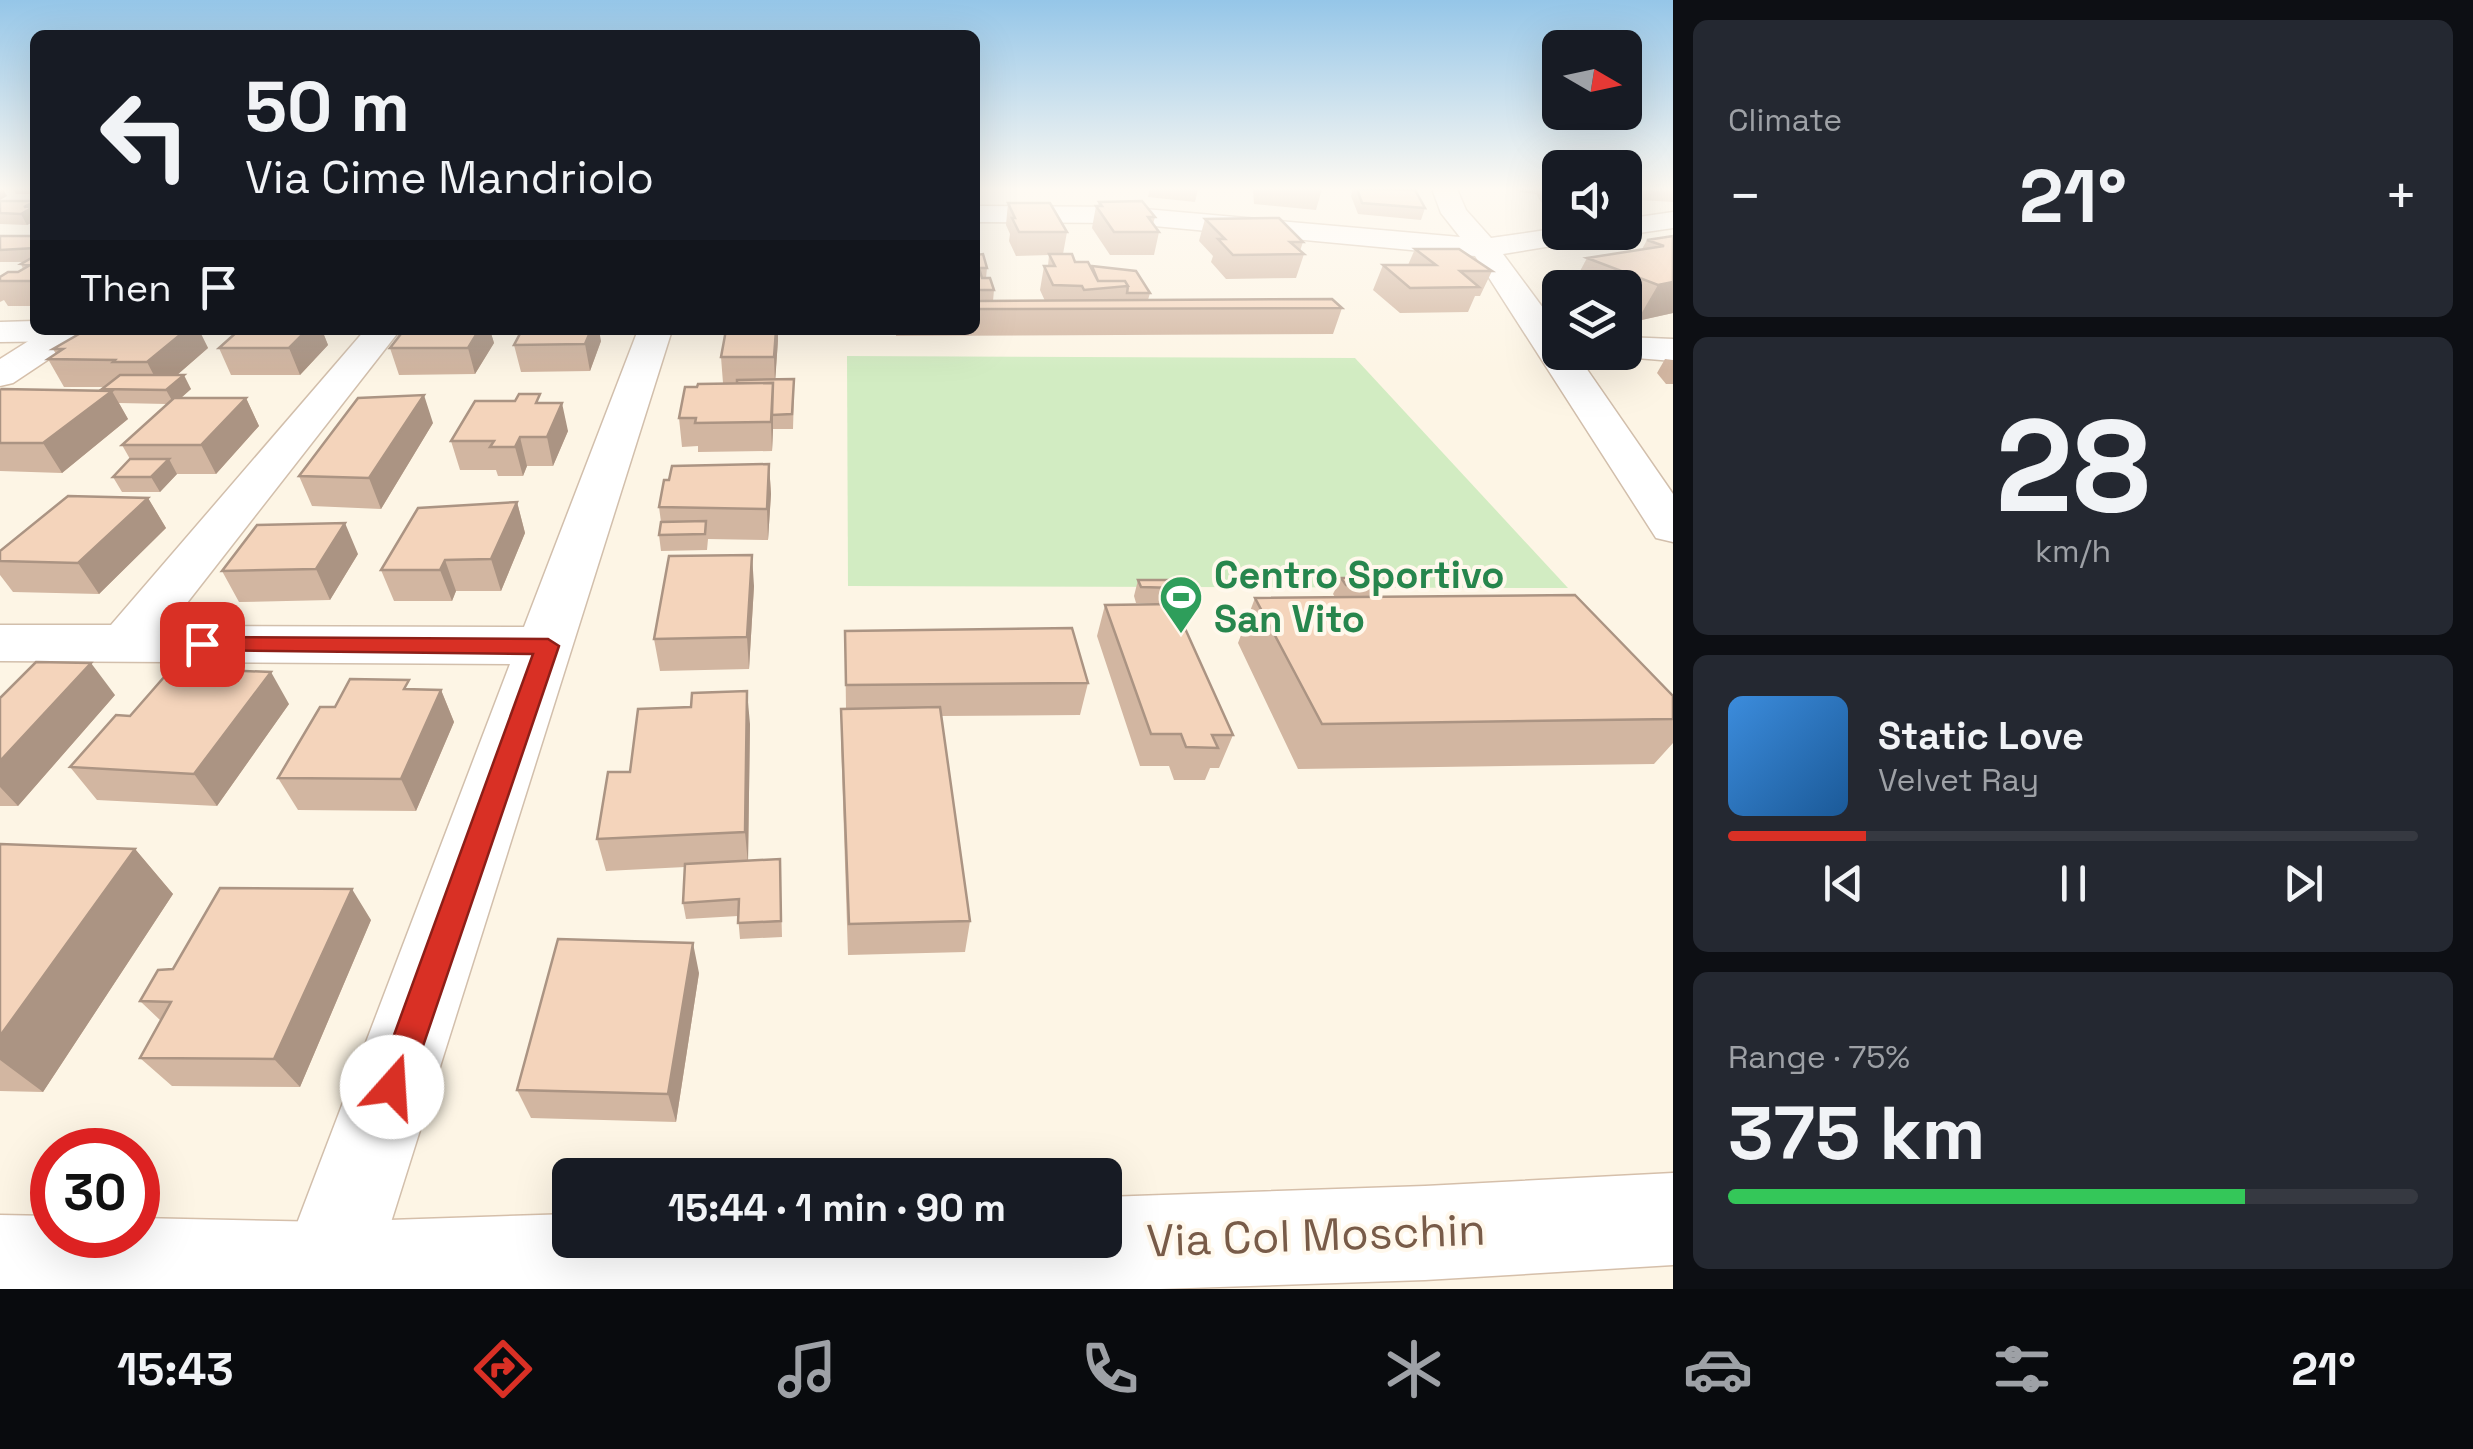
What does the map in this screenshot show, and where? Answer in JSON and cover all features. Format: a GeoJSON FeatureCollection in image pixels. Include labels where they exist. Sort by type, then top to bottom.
{"type":"FeatureCollection","features":[{"type":"Feature","properties":{"kind":"street"},"geometry":{"type":"LineString","coordinates":[[1485,249],[1542,323]]}},
{"type":"Feature","properties":{"kind":"street"},"geometry":{"type":"LineString","coordinates":[[0,332],[30,331]]}},
{"type":"Feature","properties":{"kind":"street"},"geometry":{"type":"LineString","coordinates":[[0,374],[62,335]]}},
{"type":"Feature","properties":{"kind":"street"},"geometry":{"type":"LineString","coordinates":[[125,644],[379,335]]}},
{"type":"Feature","properties":{"kind":"street"},"geometry":{"type":"LineString","coordinates":[[324,1280],[653,335]]}},
{"type":"Feature","properties":{"kind":"street"},"geometry":{"type":"LineString","coordinates":[[1642,349],[1673,350]]}},
{"type":"Feature","properties":{"kind":"street"},"geometry":{"type":"LineString","coordinates":[[1574,370],[1673,528]]}},
{"type":"Feature","properties":{"kind":"street"},"geometry":{"type":"LineString","coordinates":[[0,643],[548,646]]}},
{"type":"Feature","properties":{"kind":"street","name":"Via Col Moschin"},"geometry":{"type":"LineString","coordinates":[[0,1264],[324,1280],[1673,1219]]}},
{"type":"Feature","properties":{"kind":"green space"},"geometry":{"type":"Polygon","coordinates":[[[847,356],[1355,358],[1568,588],[848,586],[847,356]]]}},
{"type":"Feature","properties":{"kind":"building"},"geometry":{"type":"Polygon","coordinates":[[[1228,249],[1298,249],[1304,254],[1233,255],[1228,249]]]}},
{"type":"Feature","properties":{"kind":"building"},"geometry":{"type":"Polygon","coordinates":[[[1415,249],[1459,249],[1492,271],[1460,271],[1479,287],[1410,288],[1383,265],[1436,265],[1415,249]]]}},
{"type":"Feature","properties":{"kind":"building"},"geometry":{"type":"Polygon","coordinates":[[[1673,249],[1673,282],[1658,285],[1642,279],[1642,270],[1619,270],[1587,258],[1673,249]]]}},
{"type":"Feature","properties":{"kind":"building"},"geometry":{"type":"Polygon","coordinates":[[[983,254],[987,268],[980,268],[983,254]]]}},
{"type":"Feature","properties":{"kind":"building"},"geometry":{"type":"Polygon","coordinates":[[[1049,254],[1072,254],[1075,262],[1088,262],[1098,281],[1125,281],[1128,286],[1084,290],[1082,286],[1053,285],[1044,266],[1055,266],[1049,254]]]}},
{"type":"Feature","properties":{"kind":"building"},"geometry":{"type":"Polygon","coordinates":[[[30,265],[30,281],[0,281],[8,272],[18,272],[30,265]]]}},
{"type":"Feature","properties":{"kind":"building"},"geometry":{"type":"Polygon","coordinates":[[[1092,266],[1136,271],[1150,293],[1127,293],[1125,281],[1098,281],[1092,266]]]}},
{"type":"Feature","properties":{"kind":"building"},"geometry":{"type":"Polygon","coordinates":[[[980,271],[982,278],[990,278],[994,290],[980,290],[980,271]]]}},
{"type":"Feature","properties":{"kind":"building"},"geometry":{"type":"Polygon","coordinates":[[[1332,299],[1342,308],[980,309],[980,301],[1332,299]]]}},
{"type":"Feature","properties":{"kind":"building"},"geometry":{"type":"Polygon","coordinates":[[[77,335],[180,335],[147,362],[48,359],[63,349],[53,349],[77,335]]]}},
{"type":"Feature","properties":{"kind":"building"},"geometry":{"type":"Polygon","coordinates":[[[233,335],[302,335],[289,348],[219,348],[233,335]]]}},
{"type":"Feature","properties":{"kind":"building"},"geometry":{"type":"Polygon","coordinates":[[[400,335],[476,335],[468,348],[390,348],[400,335]]]}},
{"type":"Feature","properties":{"kind":"building"},"geometry":{"type":"Polygon","coordinates":[[[519,335],[589,335],[585,344],[514,345],[519,335]]]}},
{"type":"Feature","properties":{"kind":"building"},"geometry":{"type":"Polygon","coordinates":[[[725,335],[776,335],[774,357],[721,357],[725,335]]]}},
{"type":"Feature","properties":{"kind":"building"},"geometry":{"type":"Polygon","coordinates":[[[120,375],[184,375],[166,390],[102,389],[120,375]]]}},
{"type":"Feature","properties":{"kind":"building"},"geometry":{"type":"Polygon","coordinates":[[[794,379],[792,414],[772,415],[773,383],[737,383],[737,380],[794,379]]]}},
{"type":"Feature","properties":{"kind":"building"},"geometry":{"type":"Polygon","coordinates":[[[773,383],[771,422],[695,423],[696,418],[679,418],[685,387],[773,383]]]}},
{"type":"Feature","properties":{"kind":"building"},"geometry":{"type":"Polygon","coordinates":[[[2,389],[112,391],[43,443],[0,443],[2,389]]]}},
{"type":"Feature","properties":{"kind":"building"},"geometry":{"type":"Polygon","coordinates":[[[519,394],[540,394],[536,403],[562,403],[547,437],[520,437],[515,447],[490,447],[494,441],[451,441],[475,401],[515,401],[519,394]]]}},
{"type":"Feature","properties":{"kind":"building"},"geometry":{"type":"Polygon","coordinates":[[[424,395],[369,478],[299,476],[358,398],[424,395]]]}},
{"type":"Feature","properties":{"kind":"building"},"geometry":{"type":"Polygon","coordinates":[[[174,398],[246,398],[201,445],[122,445],[174,398]]]}},
{"type":"Feature","properties":{"kind":"building"},"geometry":{"type":"Polygon","coordinates":[[[130,459],[169,459],[151,477],[113,477],[130,459]]]}},
{"type":"Feature","properties":{"kind":"building"},"geometry":{"type":"Polygon","coordinates":[[[769,464],[767,509],[659,507],[664,480],[669,480],[672,466],[769,464]]]}},
{"type":"Feature","properties":{"kind":"building"},"geometry":{"type":"Polygon","coordinates":[[[68,496],[148,498],[78,563],[0,561],[0,551],[68,496]]]}},
{"type":"Feature","properties":{"kind":"building"},"geometry":{"type":"Polygon","coordinates":[[[517,502],[491,559],[445,560],[440,570],[381,570],[418,508],[517,502]]]}},
{"type":"Feature","properties":{"kind":"building"},"geometry":{"type":"Polygon","coordinates":[[[706,521],[705,534],[659,535],[661,522],[706,521]]]}},
{"type":"Feature","properties":{"kind":"building"},"geometry":{"type":"Polygon","coordinates":[[[345,523],[316,569],[222,571],[257,525],[345,523]]]}},
{"type":"Feature","properties":{"kind":"building"},"geometry":{"type":"Polygon","coordinates":[[[752,555],[747,637],[654,639],[669,556],[752,555]]]}},
{"type":"Feature","properties":{"kind":"building"},"geometry":{"type":"Polygon","coordinates":[[[1341,578],[1375,578],[1380,585],[1346,585],[1341,578]]]}},
{"type":"Feature","properties":{"kind":"building"},"geometry":{"type":"Polygon","coordinates":[[[1138,580],[1172,580],[1176,588],[1141,587],[1138,580]]]}},
{"type":"Feature","properties":{"kind":"building"},"geometry":{"type":"Polygon","coordinates":[[[1575,595],[1673,696],[1673,719],[1322,724],[1255,598],[1575,595]]]}},
{"type":"Feature","properties":{"kind":"building"},"geometry":{"type":"Polygon","coordinates":[[[1174,604],[1233,735],[1212,735],[1218,748],[1186,747],[1181,734],[1151,734],[1105,605],[1174,604]]]}},
{"type":"Feature","properties":{"kind":"building"},"geometry":{"type":"Polygon","coordinates":[[[1072,628],[1088,683],[846,685],[845,631],[1072,628]]]}},
{"type":"Feature","properties":{"kind":"building"},"geometry":{"type":"Polygon","coordinates":[[[36,662],[91,663],[0,761],[0,698],[36,662]]]}},
{"type":"Feature","properties":{"kind":"building"},"geometry":{"type":"Polygon","coordinates":[[[172,668],[271,672],[194,774],[70,767],[116,715],[130,716],[172,668]]]}},
{"type":"Feature","properties":{"kind":"building"},"geometry":{"type":"Polygon","coordinates":[[[350,679],[409,680],[404,689],[441,690],[401,779],[278,778],[320,707],[335,707],[350,679]]]}},
{"type":"Feature","properties":{"kind":"building"},"geometry":{"type":"Polygon","coordinates":[[[747,691],[745,832],[597,839],[608,772],[630,772],[638,709],[691,707],[692,693],[747,691]]]}},
{"type":"Feature","properties":{"kind":"building"},"geometry":{"type":"Polygon","coordinates":[[[940,707],[970,921],[849,924],[841,709],[940,707]]]}},
{"type":"Feature","properties":{"kind":"building"},"geometry":{"type":"Polygon","coordinates":[[[0,844],[135,849],[0,1036],[0,844]]]}},
{"type":"Feature","properties":{"kind":"building"},"geometry":{"type":"Polygon","coordinates":[[[780,859],[781,921],[738,923],[739,899],[683,903],[685,864],[780,859]]]}},
{"type":"Feature","properties":{"kind":"building"},"geometry":{"type":"Polygon","coordinates":[[[220,888],[352,889],[274,1059],[140,1058],[171,1002],[140,1001],[158,970],[173,969],[220,888]]]}},
{"type":"Feature","properties":{"kind":"building"},"geometry":{"type":"Polygon","coordinates":[[[558,939],[693,943],[668,1094],[517,1090],[558,939]]]}},
{"type":"Feature","properties":{"kind":"place","name":"Centro Sportivo San Vito"},"geometry":{"type":"Point","coordinates":[1181,635]}},
{"type":"Feature","properties":{"kind":"route"},"geometry":{"type":"LineString","coordinates":[[202,644],[548,646],[392,1087]]}}]}
